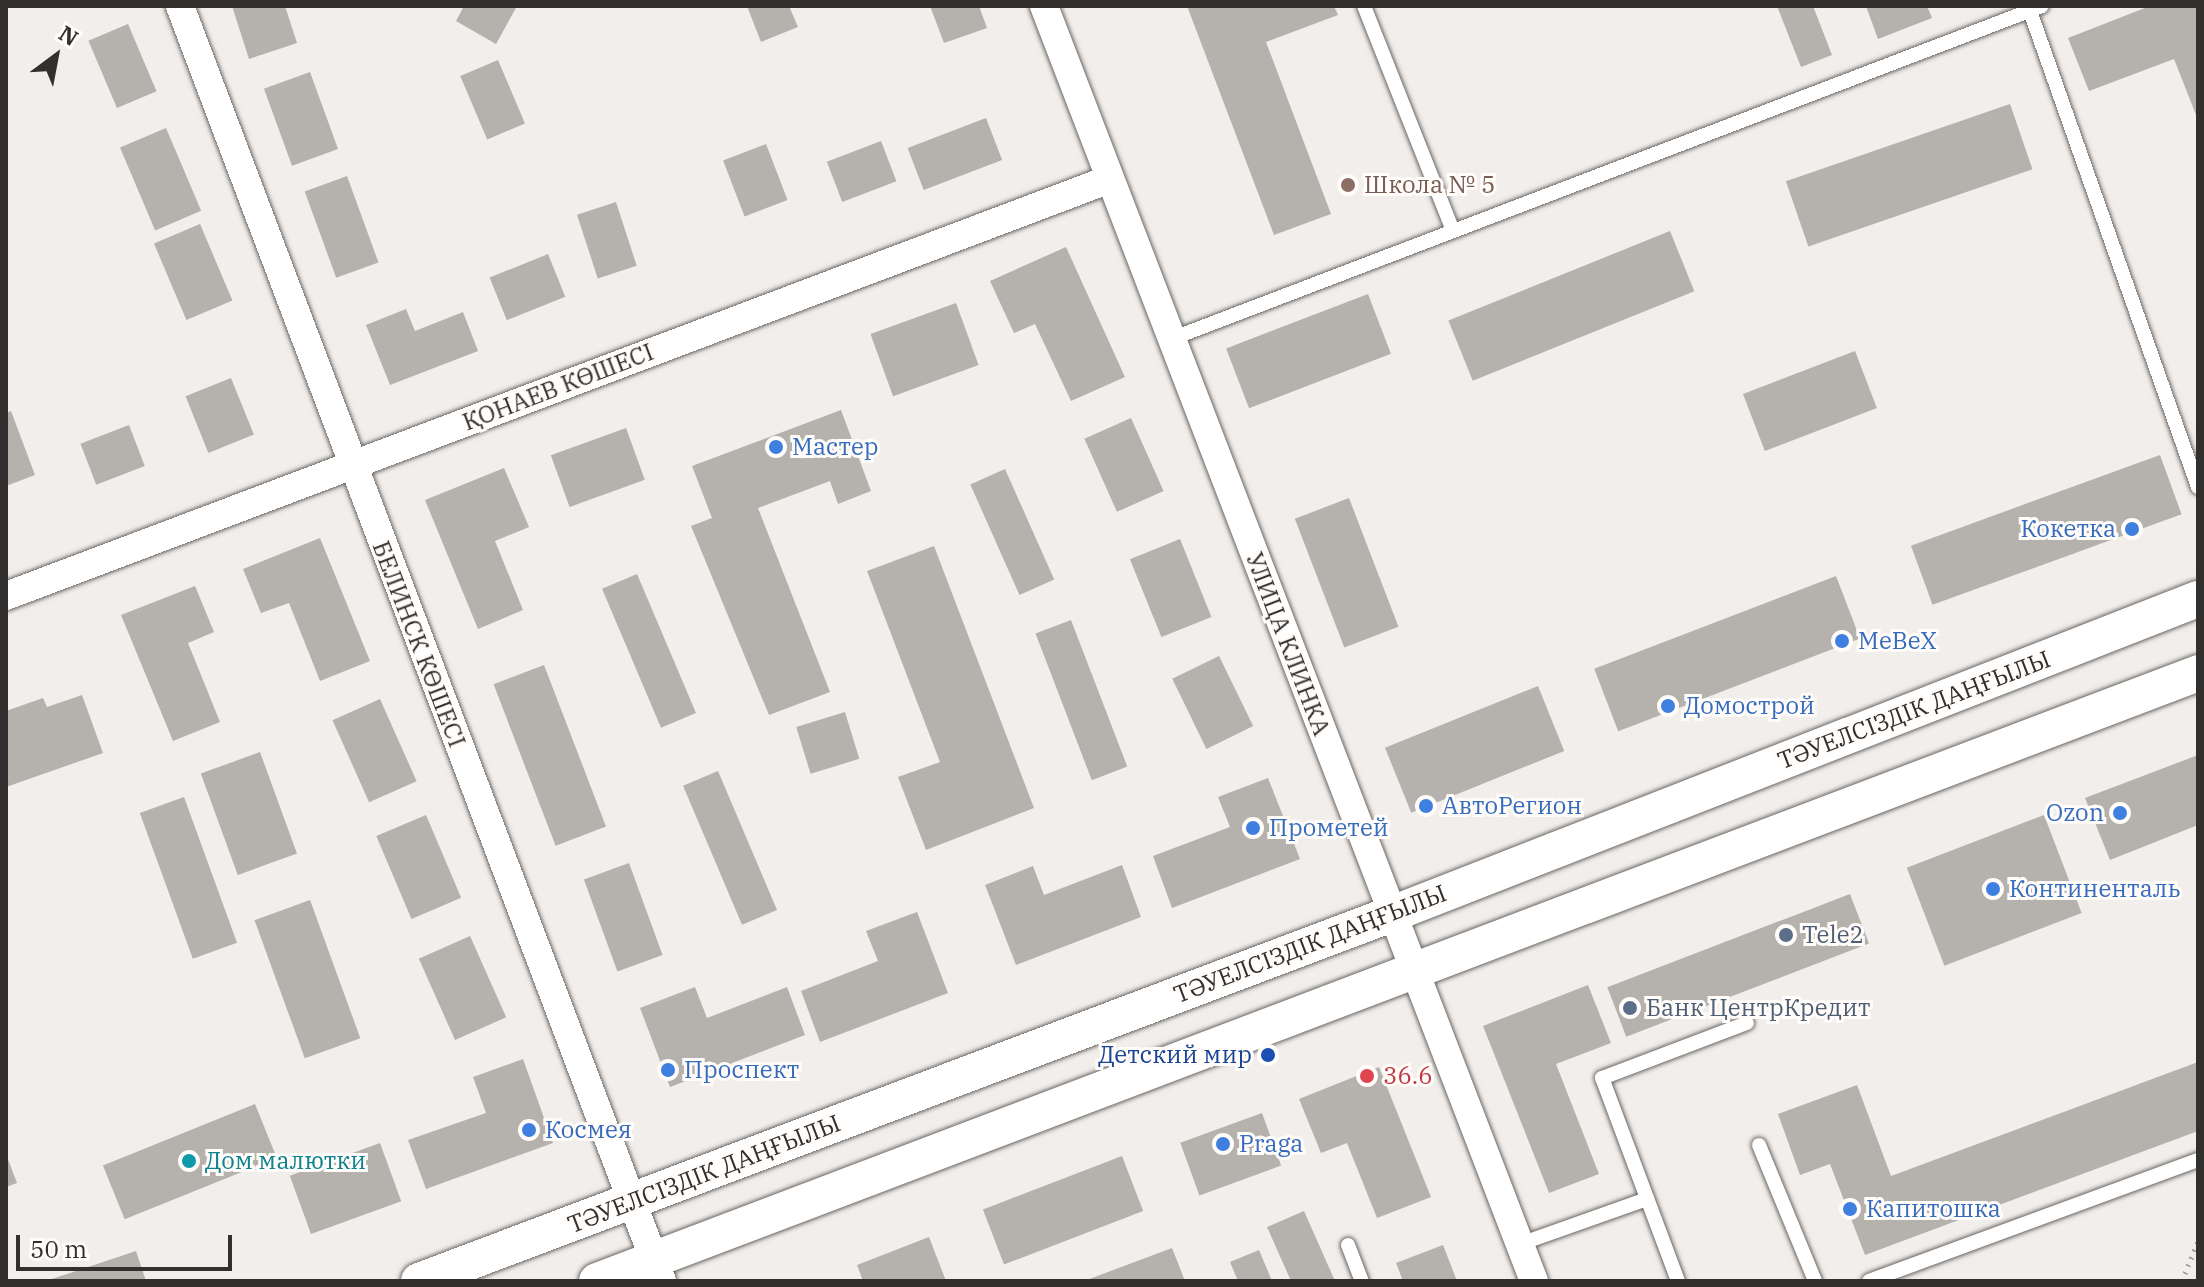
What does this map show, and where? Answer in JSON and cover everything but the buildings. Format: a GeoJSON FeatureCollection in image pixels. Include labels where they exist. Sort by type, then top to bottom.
{"type":"FeatureCollection","features":[{"type":"Feature","properties":{"kind":"street","name":"БЕЛИНСК КӨШЕСІ"},"geometry":{"type":"LineString","coordinates":[[180,6],[350,466],[658,1270]]}},
{"type":"Feature","properties":{"kind":"street","name":"УЛИЦА КЛИНКА"},"geometry":{"type":"LineString","coordinates":[[1044,6],[1534,1281]]}},
{"type":"Feature","properties":{"kind":"street","name":"ҚОНАЕВ КӨШЕСІ"},"geometry":{"type":"LineString","coordinates":[[6,596],[1110,179]]}},
{"type":"Feature","properties":{"kind":"street","name":"ТӘУЕЛСІЗДІК ДАҢҒЫЛЫ"},"geometry":{"type":"LineString","coordinates":[[419,1281],[1392,914],[2198,599]]}},
{"type":"Feature","properties":{"kind":"street"},"geometry":{"type":"LineString","coordinates":[[597,1281],[658,1270],[1413,971],[2198,673]]}},
{"type":"Feature","properties":{"kind":"lane"},"geometry":{"type":"LineString","coordinates":[[1364,6],[1453,231]]}},
{"type":"Feature","properties":{"kind":"lane"},"geometry":{"type":"LineString","coordinates":[[1171,339],[2036,8],[2198,487]]}},
{"type":"Feature","properties":{"kind":"lane"},"geometry":{"type":"LineString","coordinates":[[1678,1281],[1602,1078],[1747,1023]]}},
{"type":"Feature","properties":{"kind":"lane"},"geometry":{"type":"LineString","coordinates":[[1759,1145],[1815,1281]]}},
{"type":"Feature","properties":{"kind":"lane"},"geometry":{"type":"LineString","coordinates":[[1869,1281],[2198,1160]]}},
{"type":"Feature","properties":{"kind":"lane"},"geometry":{"type":"LineString","coordinates":[[1520,1244],[1647,1199]]}},
{"type":"Feature","properties":{"kind":"lane"},"geometry":{"type":"LineString","coordinates":[[1348,1245],[1362,1281]]}},
{"type":"Feature","properties":{"kind":"path"},"geometry":{"type":"LineString","coordinates":[[2182,1281],[2198,1241]]}},
{"type":"Feature","properties":{"kind":"place","name":"Школа № 5"},"geometry":{"type":"Point","coordinates":[1348,185]}},
{"type":"Feature","properties":{"kind":"place","name":"Мастер"},"geometry":{"type":"Point","coordinates":[776,447]}},
{"type":"Feature","properties":{"kind":"place","name":"Кокетка"},"geometry":{"type":"Point","coordinates":[2132,529]}},
{"type":"Feature","properties":{"kind":"place","name":"MeBeX"},"geometry":{"type":"Point","coordinates":[1842,641]}},
{"type":"Feature","properties":{"kind":"place","name":"Домострой"},"geometry":{"type":"Point","coordinates":[1668,706]}},
{"type":"Feature","properties":{"kind":"place","name":"АвтоРегион"},"geometry":{"type":"Point","coordinates":[1426,806]}},
{"type":"Feature","properties":{"kind":"place","name":"Ozon"},"geometry":{"type":"Point","coordinates":[2120,813]}},
{"type":"Feature","properties":{"kind":"place","name":"Прометей"},"geometry":{"type":"Point","coordinates":[1253,828]}},
{"type":"Feature","properties":{"kind":"place","name":"Континенталь"},"geometry":{"type":"Point","coordinates":[1993,889]}},
{"type":"Feature","properties":{"kind":"place","name":"Tele2"},"geometry":{"type":"Point","coordinates":[1786,935]}},
{"type":"Feature","properties":{"kind":"place","name":"Банк ЦентрКредит"},"geometry":{"type":"Point","coordinates":[1630,1008]}},
{"type":"Feature","properties":{"kind":"place","name":"Детский мир"},"geometry":{"type":"Point","coordinates":[1268,1055]}},
{"type":"Feature","properties":{"kind":"place","name":"Проспект"},"geometry":{"type":"Point","coordinates":[668,1070]}},
{"type":"Feature","properties":{"kind":"place","name":"36.6"},"geometry":{"type":"Point","coordinates":[1367,1076]}},
{"type":"Feature","properties":{"kind":"place","name":"Космея"},"geometry":{"type":"Point","coordinates":[529,1130]}},
{"type":"Feature","properties":{"kind":"place","name":"Praga"},"geometry":{"type":"Point","coordinates":[1223,1144]}},
{"type":"Feature","properties":{"kind":"place","name":"Дом малютки"},"geometry":{"type":"Point","coordinates":[189,1161]}},
{"type":"Feature","properties":{"kind":"place","name":"Капитошка"},"geometry":{"type":"Point","coordinates":[1850,1209]}}]}
